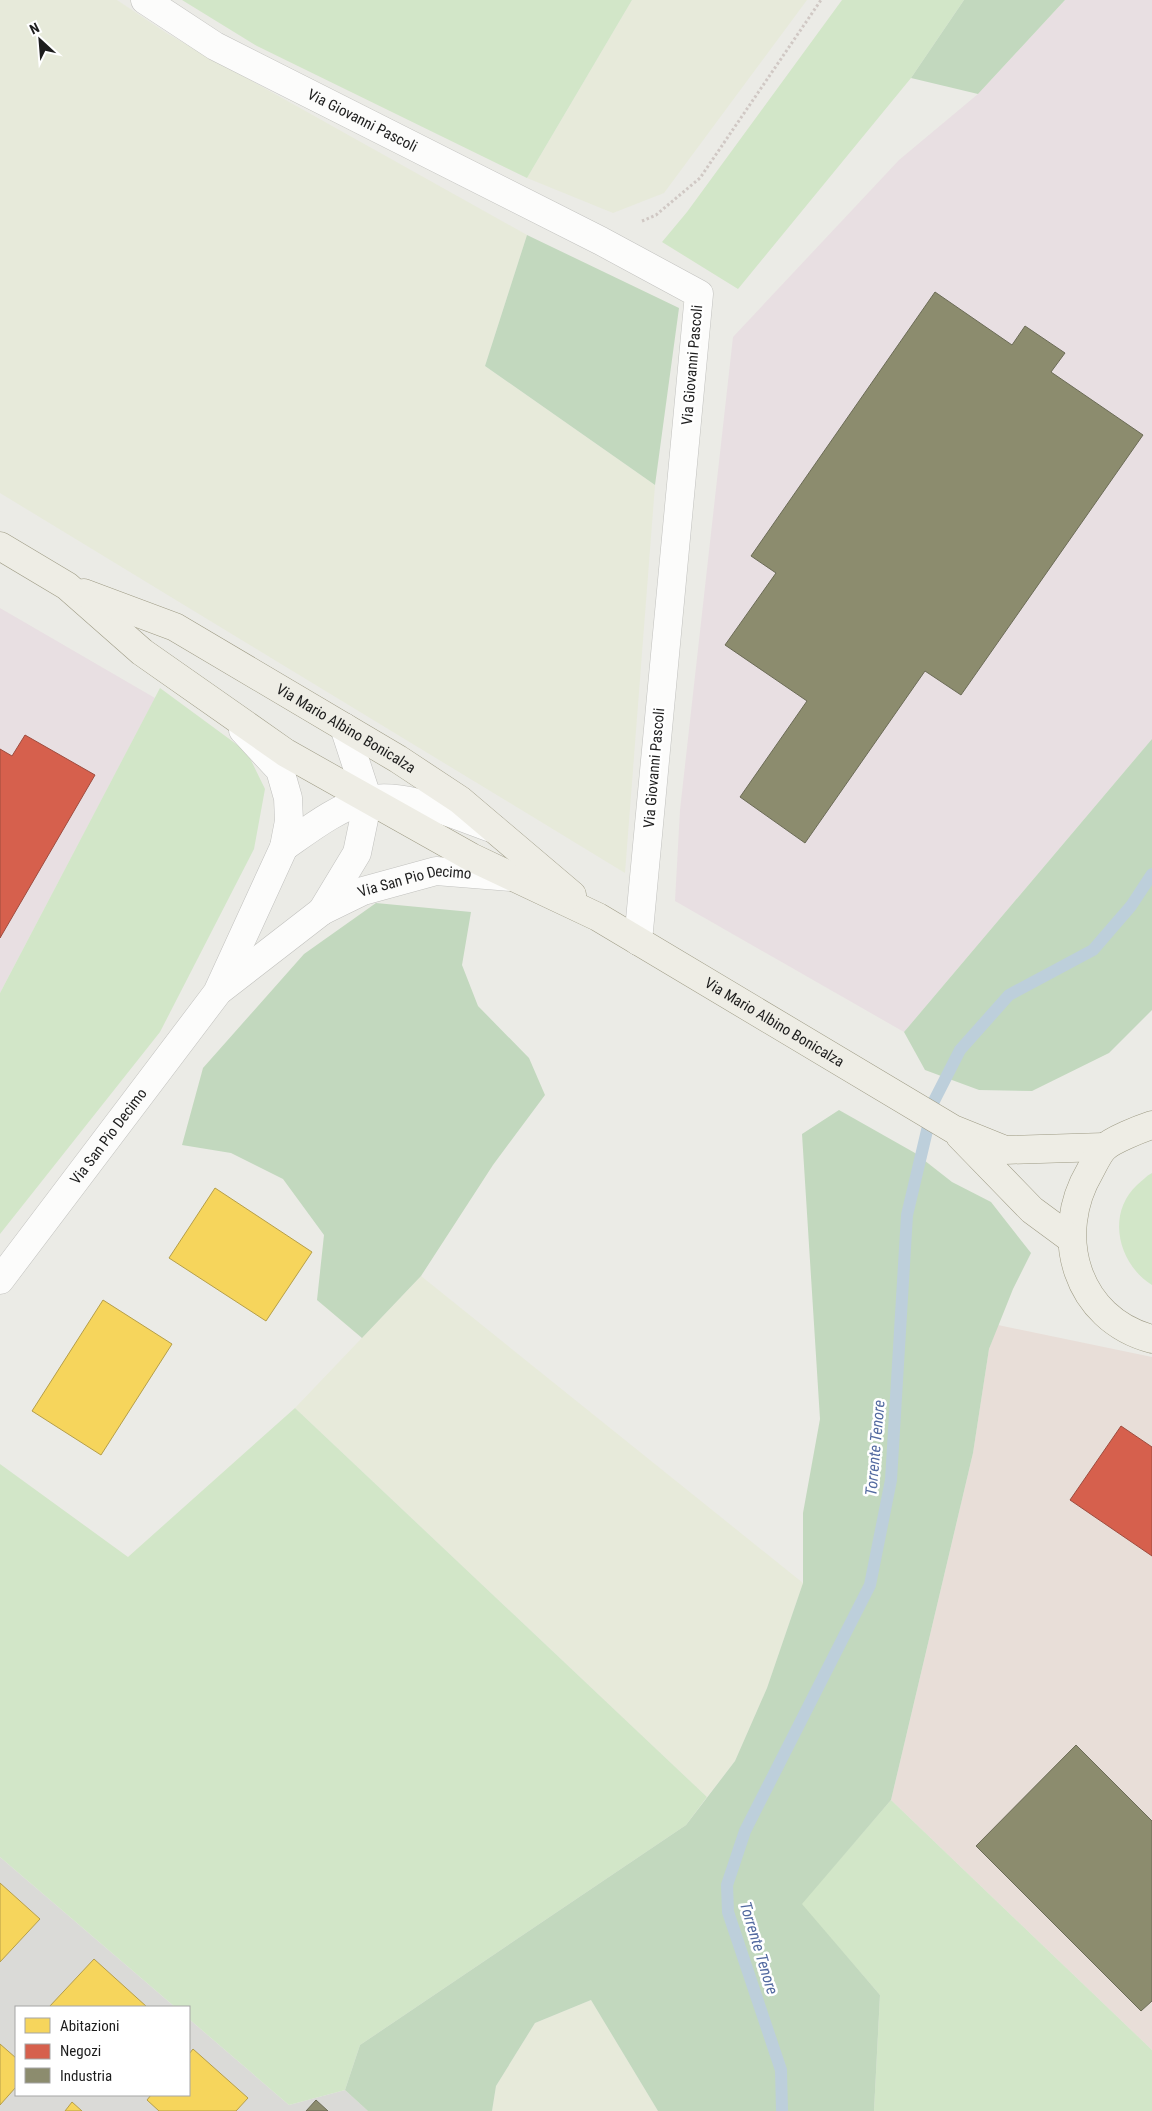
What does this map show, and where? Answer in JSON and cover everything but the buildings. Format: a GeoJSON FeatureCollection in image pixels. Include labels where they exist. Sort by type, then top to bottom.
{"type":"FeatureCollection","features":[{"type":"Feature","properties":{"kind":"main road","name":"Via Mario Albino Bonicalza"},"geometry":{"type":"LineString","coordinates":[[0,546],[66,586],[142,652],[286,753],[471,858],[598,917],[873,1083],[953,1129],[1005,1150],[1104,1148]]}},
{"type":"Feature","properties":{"kind":"main road","name":"Via Mario Albino Bonicalza"},"geometry":{"type":"LineString","coordinates":[[66,586],[176,628],[413,769],[460,800],[498,830],[598,917]]}},
{"type":"Feature","properties":{"kind":"main road"},"geometry":{"type":"LineString","coordinates":[[1152,1125],[1104,1148],[1079,1189],[1070,1238],[1078,1277],[1102,1312],[1134,1334],[1152,1339]]}},
{"type":"Feature","properties":{"kind":"main road","name":"Via Mario Albino Bonicalza"},"geometry":{"type":"LineString","coordinates":[[953,1129],[1032,1210],[1070,1238]]}},
{"type":"Feature","properties":{"kind":"street","name":"Via Giovanni Pascoli"},"geometry":{"type":"LineString","coordinates":[[145,0],[215,46],[601,241],[699,294],[638,941]]}},
{"type":"Feature","properties":{"kind":"street","name":"Via San Pio Decimo"},"geometry":{"type":"LineString","coordinates":[[0,1280],[217,993],[284,847],[289,821],[288,798],[280,770],[225,710]]}},
{"type":"Feature","properties":{"kind":"street","name":"Via San Pio Decimo"},"geometry":{"type":"LineString","coordinates":[[322,911],[357,853],[368,800],[344,727]]}},
{"type":"Feature","properties":{"kind":"street"},"geometry":{"type":"LineString","coordinates":[[284,847],[337,813],[368,800],[409,800],[498,830]]}},
{"type":"Feature","properties":{"kind":"street","name":"Via San Pio Decimo"},"geometry":{"type":"LineString","coordinates":[[217,993],[322,911],[363,890],[436,871],[512,877]]}},
{"type":"Feature","properties":{"kind":"path"},"geometry":{"type":"LineString","coordinates":[[601,241],[656,215],[700,178],[821,0]]}},
{"type":"Feature","properties":{"kind":"shaded area"},"geometry":{"type":"Polygon","coordinates":[[[1065,0],[1152,0],[1152,739],[904,1032],[675,901],[680,810],[733,337],[899,160],[978,94],[1065,0]]]}},
{"type":"Feature","properties":{"kind":"shaded area"},"geometry":{"type":"Polygon","coordinates":[[[0,608],[155,698],[0,993],[0,608]]]}},
{"type":"Feature","properties":{"kind":"shaded area"},"geometry":{"type":"Polygon","coordinates":[[[998,1325],[1152,1357],[1152,2050],[891,1800],[973,1453],[989,1349],[998,1325]]]}},
{"type":"Feature","properties":{"kind":"shaded area"},"geometry":{"type":"Polygon","coordinates":[[[0,1857],[174,2006],[15,2006],[15,2096],[190,2096],[190,2020],[289,2105],[345,2090],[368,2111],[0,2111],[0,1857]]]}},
{"type":"Feature","properties":{"kind":"green space"},"geometry":{"type":"Polygon","coordinates":[[[0,0],[117,0],[168,34],[527,235],[485,366],[655,485],[625,873],[0,493],[0,0]]]}},
{"type":"Feature","properties":{"kind":"green space"},"geometry":{"type":"Polygon","coordinates":[[[182,0],[632,0],[527,178],[257,46],[182,0]]]}},
{"type":"Feature","properties":{"kind":"green space"},"geometry":{"type":"Polygon","coordinates":[[[632,0],[807,0],[664,193],[613,213],[527,178],[632,0]]]}},
{"type":"Feature","properties":{"kind":"green space"},"geometry":{"type":"Polygon","coordinates":[[[842,0],[964,0],[911,78],[738,289],[662,242],[687,212],[842,0]]]}},
{"type":"Feature","properties":{"kind":"green space"},"geometry":{"type":"Polygon","coordinates":[[[964,0],[1065,0],[978,94],[911,78],[964,0]]]}},
{"type":"Feature","properties":{"kind":"green space"},"geometry":{"type":"Polygon","coordinates":[[[527,235],[679,308],[655,485],[485,366],[527,235]]]}},
{"type":"Feature","properties":{"kind":"green space"},"geometry":{"type":"Polygon","coordinates":[[[160,688],[247,752],[265,789],[254,849],[160,1032],[0,1234],[0,993],[160,688]]]}},
{"type":"Feature","properties":{"kind":"green space"},"geometry":{"type":"Polygon","coordinates":[[[1152,739],[1152,1010],[1109,1053],[1032,1091],[979,1090],[925,1070],[904,1032],[1152,739]]]}},
{"type":"Feature","properties":{"kind":"green space"},"geometry":{"type":"Polygon","coordinates":[[[376,903],[471,912],[462,965],[478,1006],[529,1058],[545,1095],[493,1165],[421,1276],[362,1338],[317,1300],[324,1235],[283,1179],[231,1153],[182,1145],[203,1068],[304,954],[376,903]]]}},
{"type":"Feature","properties":{"kind":"green space"},"geometry":{"type":"Polygon","coordinates":[[[839,1110],[915,1153],[952,1182],[991,1202],[1031,1253],[1013,1289],[989,1349],[973,1453],[891,1800],[802,1904],[880,1995],[874,2111],[658,2111],[591,2000],[535,2023],[496,2086],[492,2111],[368,2111],[345,2090],[360,2045],[686,1825],[735,1761],[767,1688],[803,1583],[803,1513],[820,1419],[802,1134],[839,1110]]]}},
{"type":"Feature","properties":{"kind":"green space"},"geometry":{"type":"Polygon","coordinates":[[[1152,1173],[1152,1285],[1140,1276],[1131,1265],[1124,1252],[1119,1224],[1121,1210],[1127,1197],[1137,1185],[1152,1173]]]}},
{"type":"Feature","properties":{"kind":"green space"},"geometry":{"type":"Polygon","coordinates":[[[421,1276],[803,1583],[767,1688],[735,1761],[707,1797],[295,1408],[421,1276]]]}},
{"type":"Feature","properties":{"kind":"green space"},"geometry":{"type":"Polygon","coordinates":[[[295,1408],[707,1797],[686,1825],[360,2045],[345,2090],[289,2105],[190,2020],[190,2006],[174,2006],[0,1857],[0,1464],[128,1557],[295,1408]]]}},
{"type":"Feature","properties":{"kind":"green space"},"geometry":{"type":"Polygon","coordinates":[[[891,1800],[1152,2050],[1152,2111],[874,2111],[880,1995],[801,1904],[891,1800]]]}},
{"type":"Feature","properties":{"kind":"green space"},"geometry":{"type":"Polygon","coordinates":[[[591,2000],[658,2111],[492,2111],[496,2086],[535,2023],[591,2000]]]}},
{"type":"Feature","properties":{"kind":"waterway","name":"Torrente Tenore"},"geometry":{"type":"LineString","coordinates":[[782,2111],[781,2070],[728,1912],[727,1885],[745,1831],[870,1585],[891,1480],[907,1215],[934,1101],[960,1050],[1009,995],[1093,950],[1131,906],[1152,874]]}}]}
